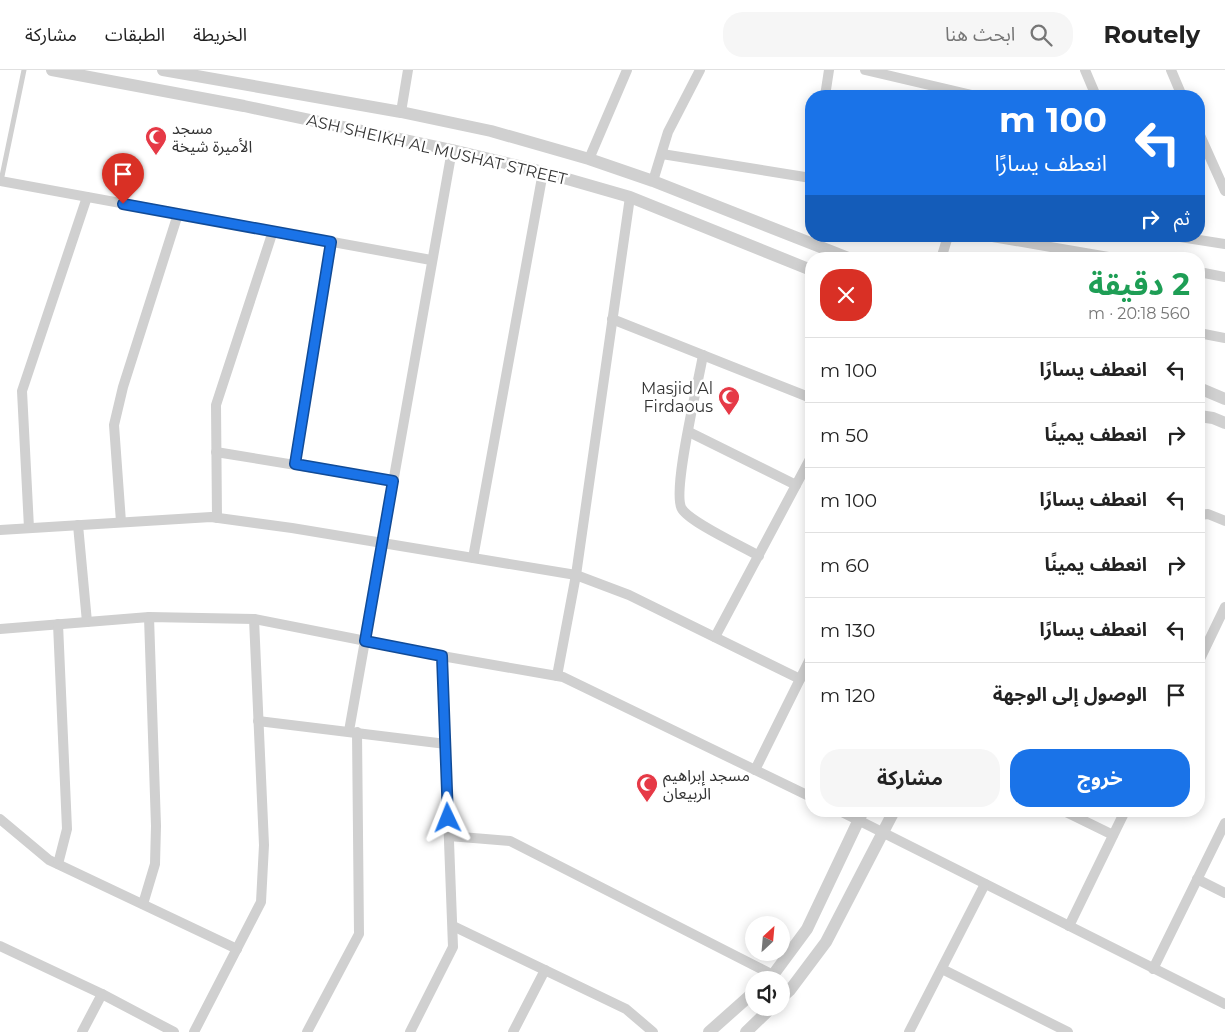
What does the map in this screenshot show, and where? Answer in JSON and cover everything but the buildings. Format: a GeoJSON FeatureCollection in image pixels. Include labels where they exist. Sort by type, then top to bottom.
{"type":"FeatureCollection","features":[{"type":"Feature","properties":{"kind":"street","name":"ASH SHEIKH AL MUSHAT STREET"},"geometry":{"type":"LineString","coordinates":[[52,70],[244,106],[452,150],[543,172],[630,197],[805,268]]}},
{"type":"Feature","properties":{"kind":"street","name":"ASH SHEIKH AL MUSHAT STREET"},"geometry":{"type":"LineString","coordinates":[[162,70],[401,112],[491,131],[589,159],[653,181],[805,241]]}},
{"type":"Feature","properties":{"kind":"street"},"geometry":{"type":"LineString","coordinates":[[401,112],[408,70]]}},
{"type":"Feature","properties":{"kind":"street"},"geometry":{"type":"LineString","coordinates":[[589,159],[628,70]]}},
{"type":"Feature","properties":{"kind":"street"},"geometry":{"type":"LineString","coordinates":[[653,181],[668,132],[700,70]]}},
{"type":"Feature","properties":{"kind":"street"},"geometry":{"type":"LineString","coordinates":[[826,90],[829,70]]}},
{"type":"Feature","properties":{"kind":"street"},"geometry":{"type":"LineString","coordinates":[[865,70],[951,90]]}},
{"type":"Feature","properties":{"kind":"street"},"geometry":{"type":"LineString","coordinates":[[1085,70],[1093,90]]}},
{"type":"Feature","properties":{"kind":"street"},"geometry":{"type":"LineString","coordinates":[[1171,70],[1179,90]]}},
{"type":"Feature","properties":{"kind":"street"},"geometry":{"type":"LineString","coordinates":[[1205,146],[1225,191]]}},
{"type":"Feature","properties":{"kind":"street"},"geometry":{"type":"LineString","coordinates":[[307,1032],[359,934],[353,731],[365,641],[452,150]]}},
{"type":"Feature","properties":{"kind":"street"},"geometry":{"type":"LineString","coordinates":[[662,154],[805,177]]}},
{"type":"Feature","properties":{"kind":"street"},"geometry":{"type":"LineString","coordinates":[[473,558],[543,172]]}},
{"type":"Feature","properties":{"kind":"street"},"geometry":{"type":"LineString","coordinates":[[0,181],[431,260]]}},
{"type":"Feature","properties":{"kind":"street"},"geometry":{"type":"LineString","coordinates":[[29,528],[22,391],[87,197]]}},
{"type":"Feature","properties":{"kind":"street"},"geometry":{"type":"LineString","coordinates":[[557,676],[576,575],[630,197]]}},
{"type":"Feature","properties":{"kind":"street"},"geometry":{"type":"LineString","coordinates":[[121,522],[114,425],[123,387],[178,214]]}},
{"type":"Feature","properties":{"kind":"street"},"geometry":{"type":"LineString","coordinates":[[217,518],[216,405],[273,231]]}},
{"type":"Feature","properties":{"kind":"street"},"geometry":{"type":"LineString","coordinates":[[1205,241],[1225,244]]}},
{"type":"Feature","properties":{"kind":"street"},"geometry":{"type":"LineString","coordinates":[[295,464],[331,242]]}},
{"type":"Feature","properties":{"kind":"street","name":"ASH SHEIKH AL MUSHAT STREET"},"geometry":{"type":"LineString","coordinates":[[808,242],[833,252]]}},
{"type":"Feature","properties":{"kind":"street"},"geometry":{"type":"LineString","coordinates":[[1022,242],[1080,252]]}},
{"type":"Feature","properties":{"kind":"street"},"geometry":{"type":"LineString","coordinates":[[1205,273],[1225,276]]}},
{"type":"Feature","properties":{"kind":"street"},"geometry":{"type":"LineString","coordinates":[[612,319],[805,396]]}},
{"type":"Feature","properties":{"kind":"street"},"geometry":{"type":"LineString","coordinates":[[1205,334],[1225,338]]}},
{"type":"Feature","properties":{"kind":"street"},"geometry":{"type":"LineString","coordinates":[[703,356],[679,481],[680,507],[690,518],[759,556]]}},
{"type":"Feature","properties":{"kind":"street"},"geometry":{"type":"LineString","coordinates":[[1205,391],[1225,399]]}},
{"type":"Feature","properties":{"kind":"street"},"geometry":{"type":"LineString","coordinates":[[1205,417],[1225,423]]}},
{"type":"Feature","properties":{"kind":"street"},"geometry":{"type":"LineString","coordinates":[[689,432],[796,485]]}},
{"type":"Feature","properties":{"kind":"street"},"geometry":{"type":"LineString","coordinates":[[216,452],[393,481]]}},
{"type":"Feature","properties":{"kind":"street"},"geometry":{"type":"LineString","coordinates":[[715,637],[805,468]]}},
{"type":"Feature","properties":{"kind":"street"},"geometry":{"type":"LineString","coordinates":[[1205,514],[1225,521]]}},
{"type":"Feature","properties":{"kind":"street"},"geometry":{"type":"LineString","coordinates":[[0,530],[217,518],[576,575],[629,595],[800,679]]}},
{"type":"Feature","properties":{"kind":"street"},"geometry":{"type":"LineString","coordinates":[[78,525],[87,622]]}},
{"type":"Feature","properties":{"kind":"street"},"geometry":{"type":"LineString","coordinates":[[1205,649],[1225,607]]}},
{"type":"Feature","properties":{"kind":"street"},"geometry":{"type":"LineString","coordinates":[[143,904],[155,864],[156,826],[149,617]]}},
{"type":"Feature","properties":{"kind":"street"},"geometry":{"type":"LineString","coordinates":[[0,628],[149,617],[254,619],[442,656],[557,676],[805,794]]}},
{"type":"Feature","properties":{"kind":"street"},"geometry":{"type":"LineString","coordinates":[[194,1032],[260,902],[264,844],[254,619]]}},
{"type":"Feature","properties":{"kind":"street"},"geometry":{"type":"LineString","coordinates":[[58,624],[67,829],[58,864]]}},
{"type":"Feature","properties":{"kind":"street"},"geometry":{"type":"LineString","coordinates":[[410,1032],[453,947],[442,656]]}},
{"type":"Feature","properties":{"kind":"street"},"geometry":{"type":"LineString","coordinates":[[755,770],[805,669]]}},
{"type":"Feature","properties":{"kind":"street"},"geometry":{"type":"LineString","coordinates":[[258,721],[353,731],[446,744]]}},
{"type":"Feature","properties":{"kind":"street"},"geometry":{"type":"LineString","coordinates":[[776,971],[806,929],[860,817]]}},
{"type":"Feature","properties":{"kind":"street"},"geometry":{"type":"LineString","coordinates":[[862,817],[884,832],[985,884],[1225,1004]]}},
{"type":"Feature","properties":{"kind":"street"},"geometry":{"type":"LineString","coordinates":[[790,990],[826,942],[891,817]]}},
{"type":"Feature","properties":{"kind":"street"},"geometry":{"type":"LineString","coordinates":[[1076,817],[1113,835]]}},
{"type":"Feature","properties":{"kind":"street"},"geometry":{"type":"LineString","coordinates":[[1069,926],[1122,817]]}},
{"type":"Feature","properties":{"kind":"street"},"geometry":{"type":"LineString","coordinates":[[0,819],[49,860],[236,949]]}},
{"type":"Feature","properties":{"kind":"street"},"geometry":{"type":"LineString","coordinates":[[1153,969],[1225,823]]}},
{"type":"Feature","properties":{"kind":"street"},"geometry":{"type":"LineString","coordinates":[[449,836],[510,841],[758,971]]}},
{"type":"Feature","properties":{"kind":"street"},"geometry":{"type":"LineString","coordinates":[[1197,879],[1225,893]]}},
{"type":"Feature","properties":{"kind":"street"},"geometry":{"type":"LineString","coordinates":[[909,1032],[985,884]]}},
{"type":"Feature","properties":{"kind":"street"},"geometry":{"type":"LineString","coordinates":[[452,926],[626,1009],[652,1032]]}},
{"type":"Feature","properties":{"kind":"street"},"geometry":{"type":"LineString","coordinates":[[0,946],[102,994],[174,1032]]}},
{"type":"Feature","properties":{"kind":"street"},"geometry":{"type":"LineString","coordinates":[[942,969],[1068,1032]]}},
{"type":"Feature","properties":{"kind":"street"},"geometry":{"type":"LineString","coordinates":[[513,1032],[545,970]]}},
{"type":"Feature","properties":{"kind":"street"},"geometry":{"type":"LineString","coordinates":[[82,1032],[102,994]]}},
{"type":"Feature","properties":{"kind":"street"},"geometry":{"type":"LineString","coordinates":[[709,1032],[745,1000]]}},
{"type":"Feature","properties":{"kind":"street"},"geometry":{"type":"LineString","coordinates":[[746,1032],[763,1016]]}},
{"type":"Feature","properties":{"kind":"lane"},"geometry":{"type":"LineString","coordinates":[[0,181],[24,70]]}},
{"type":"Feature","properties":{"kind":"place","name":"مسجد الأميرة شيخة"},"geometry":{"type":"Point","coordinates":[156,156]}},
{"type":"Feature","properties":{"kind":"place","name":"Masjid Al Firdaous"},"geometry":{"type":"Point","coordinates":[729,416]}},
{"type":"Feature","properties":{"kind":"place","name":"مسجد إبراهيم الربيعان"},"geometry":{"type":"Point","coordinates":[647,803]}},
{"type":"Feature","properties":{"kind":"route"},"geometry":{"type":"LineString","coordinates":[[123,204],[331,242],[295,464],[393,481],[365,641],[442,656],[448,818]]}}]}
